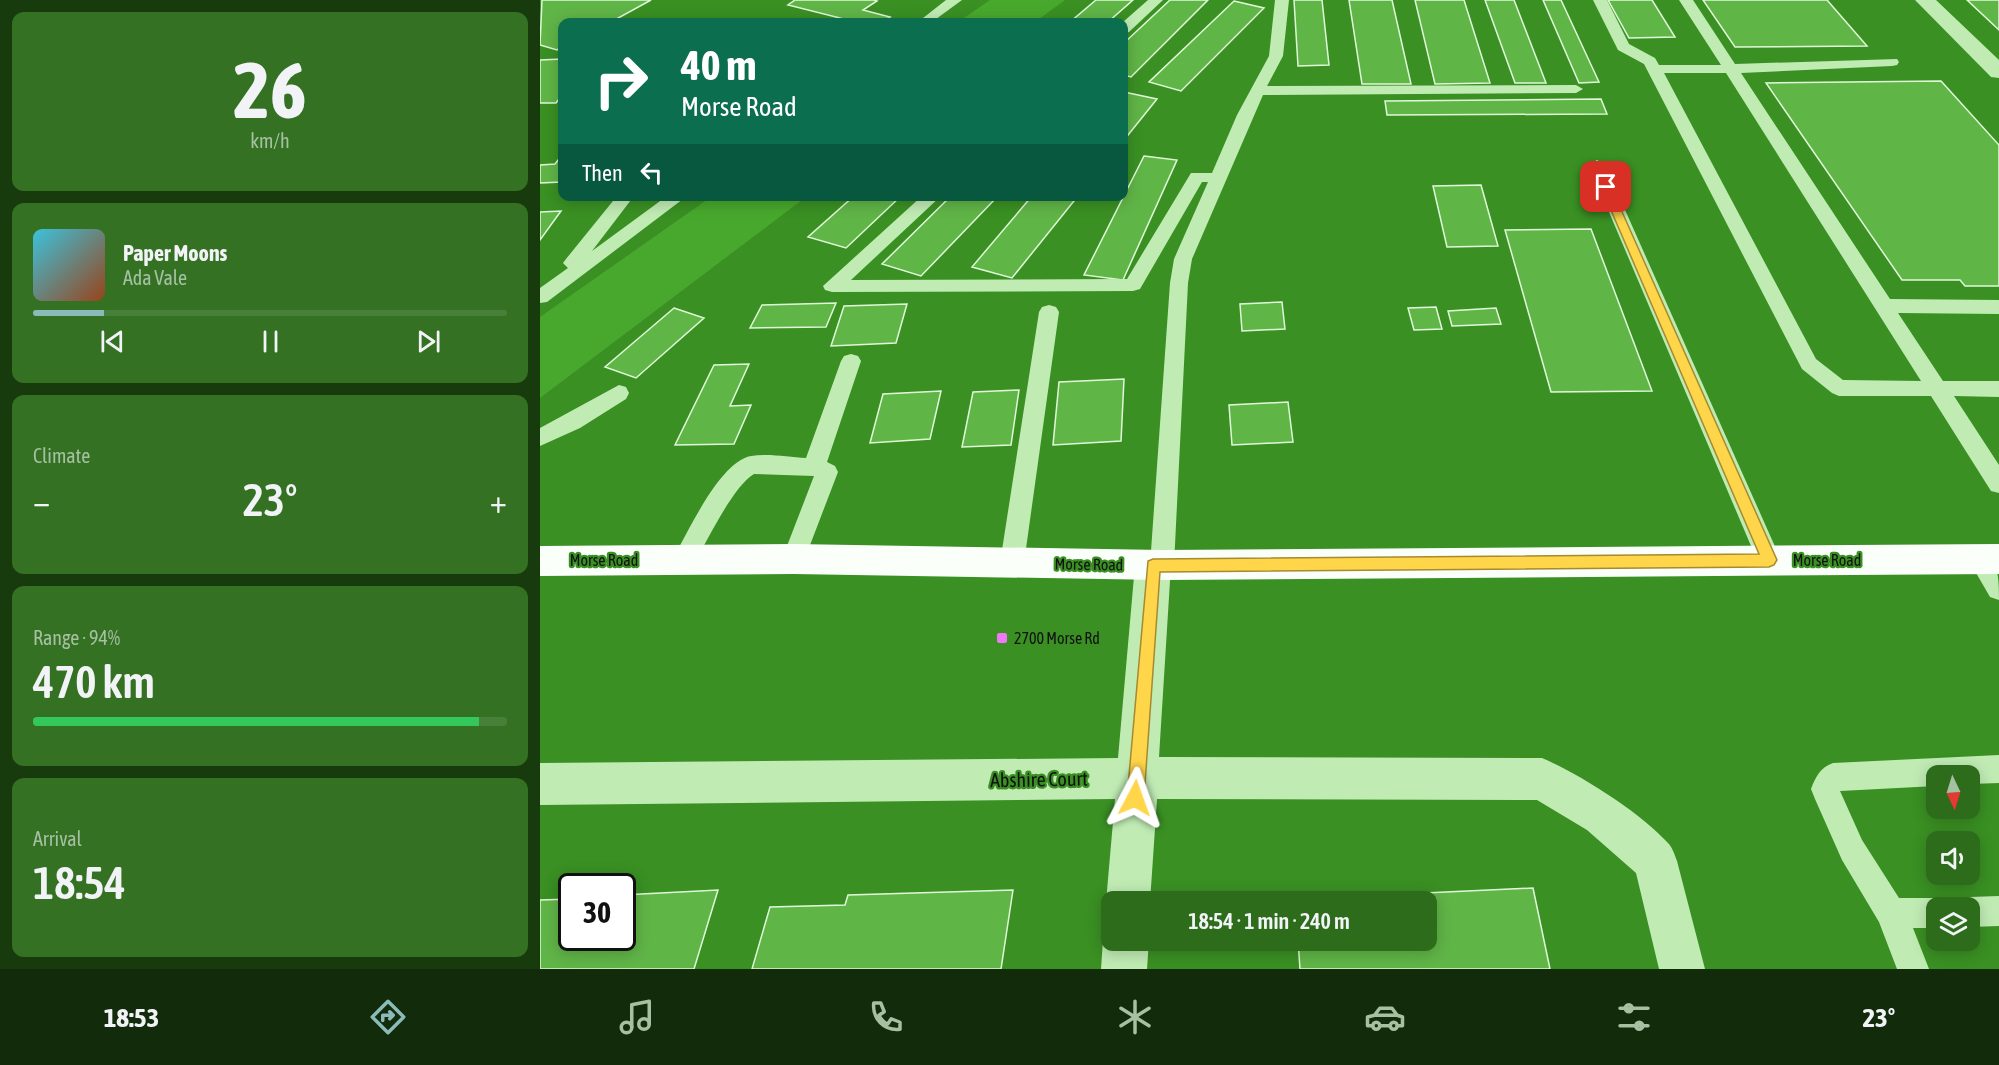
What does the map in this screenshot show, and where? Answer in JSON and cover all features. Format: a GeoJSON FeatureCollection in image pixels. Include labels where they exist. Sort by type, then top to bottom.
{"type":"FeatureCollection","features":[{"type":"Feature","properties":{"kind":"main road","name":"Morse Road"},"geometry":{"type":"LineString","coordinates":[[546,564],[794,559],[1158,565],[1990,559]]}},
{"type":"Feature","properties":{"kind":"street"},"geometry":{"type":"LineString","coordinates":[[1925,0],[1999,72]]}},
{"type":"Feature","properties":{"kind":"street"},"geometry":{"type":"LineString","coordinates":[[1129,891],[1137,778],[1158,565]]}},
{"type":"Feature","properties":{"kind":"street","name":"Abshire Court"},"geometry":{"type":"LineString","coordinates":[[540,784],[1137,778],[1542,779],[1602,815],[1655,861],[1682,969]]}},
{"type":"Feature","properties":{"kind":"street"},"geometry":{"type":"LineString","coordinates":[[1124,969],[1125,951]]}},
{"type":"Feature","properties":{"kind":"lane"},"geometry":{"type":"LineString","coordinates":[[930,18],[955,0]]}},
{"type":"Feature","properties":{"kind":"lane"},"geometry":{"type":"LineString","coordinates":[[1128,25],[1156,0]]}},
{"type":"Feature","properties":{"kind":"lane"},"geometry":{"type":"LineString","coordinates":[[1158,565],[1179,284],[1184,259],[1257,92],[1276,57],[1282,0]]}},
{"type":"Feature","properties":{"kind":"lane"},"geometry":{"type":"LineString","coordinates":[[1600,0],[1623,47],[1650,61],[1809,364],[1839,388],[1999,389]]}},
{"type":"Feature","properties":{"kind":"lane"},"geometry":{"type":"LineString","coordinates":[[1686,0],[1999,484]]}},
{"type":"Feature","properties":{"kind":"lane"},"geometry":{"type":"LineString","coordinates":[[1654,69],[1730,69],[1892,62]]}},
{"type":"Feature","properties":{"kind":"lane"},"geometry":{"type":"LineString","coordinates":[[1257,92],[1576,89]]}},
{"type":"Feature","properties":{"kind":"lane"},"geometry":{"type":"LineString","coordinates":[[1597,165],[1769,560]]}},
{"type":"Feature","properties":{"kind":"lane"},"geometry":{"type":"LineString","coordinates":[[927,201],[832,286],[1133,285],[1197,177],[1218,178]]}},
{"type":"Feature","properties":{"kind":"lane"},"geometry":{"type":"LineString","coordinates":[[554,285],[622,201]]}},
{"type":"Feature","properties":{"kind":"lane"},"geometry":{"type":"LineString","coordinates":[[540,297],[672,201]]}},
{"type":"Feature","properties":{"kind":"lane"},"geometry":{"type":"LineString","coordinates":[[1884,306],[1999,307]]}},
{"type":"Feature","properties":{"kind":"lane"},"geometry":{"type":"LineString","coordinates":[[1012,563],[1049,312]]}},
{"type":"Feature","properties":{"kind":"lane"},"geometry":{"type":"LineString","coordinates":[[814,466],[850,361]]}},
{"type":"Feature","properties":{"kind":"lane"},"geometry":{"type":"LineString","coordinates":[[540,438],[572,422],[619,393]]}},
{"type":"Feature","properties":{"kind":"lane"},"geometry":{"type":"LineString","coordinates":[[684,560],[712,511],[740,472],[751,465],[814,466],[826,472],[794,559]]}},
{"type":"Feature","properties":{"kind":"lane"},"geometry":{"type":"LineString","coordinates":[[1990,559],[1999,590]]}},
{"type":"Feature","properties":{"kind":"lane"},"geometry":{"type":"LineString","coordinates":[[1913,969],[1891,913],[1852,850],[1825,789],[1833,777],[1999,769]]}},
{"type":"Feature","properties":{"kind":"lane"},"geometry":{"type":"LineString","coordinates":[[1980,912],[1999,911]]}},
{"type":"Feature","properties":{"kind":"lane"},"geometry":{"type":"LineString","coordinates":[[1891,913],[1926,913]]}},
{"type":"Feature","properties":{"kind":"green space"},"geometry":{"type":"Polygon","coordinates":[[[990,0],[1065,0],[1040,18],[964,18],[990,0]]]}},
{"type":"Feature","properties":{"kind":"green space"},"geometry":{"type":"Polygon","coordinates":[[[705,201],[801,201],[540,398],[540,317],[705,201]]]}},
{"type":"Feature","properties":{"kind":"building"},"geometry":{"type":"Polygon","coordinates":[[[542,0],[651,0],[618,18],[558,18],[557,50],[540,45],[542,0]]]}},
{"type":"Feature","properties":{"kind":"building"},"geometry":{"type":"Polygon","coordinates":[[[795,0],[874,0],[877,1],[863,10],[890,17],[840,18],[788,5],[795,0]]]}},
{"type":"Feature","properties":{"kind":"building"},"geometry":{"type":"Polygon","coordinates":[[[1096,0],[1133,0],[1113,18],[1075,18],[1096,0]]]}},
{"type":"Feature","properties":{"kind":"building"},"geometry":{"type":"Polygon","coordinates":[[[1170,0],[1208,0],[1131,77],[1128,76],[1128,39],[1170,0]]]}},
{"type":"Feature","properties":{"kind":"building"},"geometry":{"type":"Polygon","coordinates":[[[1294,0],[1322,0],[1329,65],[1298,66],[1294,0]]]}},
{"type":"Feature","properties":{"kind":"building"},"geometry":{"type":"Polygon","coordinates":[[[1349,0],[1392,0],[1411,84],[1362,84],[1349,0]]]}},
{"type":"Feature","properties":{"kind":"building"},"geometry":{"type":"Polygon","coordinates":[[[1415,0],[1464,0],[1490,83],[1435,84],[1415,0]]]}},
{"type":"Feature","properties":{"kind":"building"},"geometry":{"type":"Polygon","coordinates":[[[1485,0],[1514,0],[1546,83],[1515,83],[1485,0]]]}},
{"type":"Feature","properties":{"kind":"building"},"geometry":{"type":"Polygon","coordinates":[[[1543,0],[1561,0],[1599,82],[1579,83],[1543,0]]]}},
{"type":"Feature","properties":{"kind":"building"},"geometry":{"type":"Polygon","coordinates":[[[1608,0],[1652,0],[1675,37],[1629,38],[1608,0]]]}},
{"type":"Feature","properties":{"kind":"building"},"geometry":{"type":"Polygon","coordinates":[[[1703,0],[1827,0],[1867,46],[1735,47],[1703,0]]]}},
{"type":"Feature","properties":{"kind":"building"},"geometry":{"type":"Polygon","coordinates":[[[1967,0],[1999,0],[1999,30],[1967,0]]]}},
{"type":"Feature","properties":{"kind":"building"},"geometry":{"type":"Polygon","coordinates":[[[1234,1],[1264,8],[1181,91],[1149,82],[1234,1]]]}},
{"type":"Feature","properties":{"kind":"building"},"geometry":{"type":"Polygon","coordinates":[[[558,59],[558,100],[556,103],[540,103],[540,60],[558,59]]]}},
{"type":"Feature","properties":{"kind":"building"},"geometry":{"type":"Polygon","coordinates":[[[1941,81],[1999,145],[1999,286],[1965,286],[1960,280],[1902,280],[1766,83],[1941,81]]]}},
{"type":"Feature","properties":{"kind":"building"},"geometry":{"type":"Polygon","coordinates":[[[1128,93],[1157,99],[1128,135],[1128,93]]]}},
{"type":"Feature","properties":{"kind":"building"},"geometry":{"type":"Polygon","coordinates":[[[1601,99],[1607,114],[1387,115],[1385,101],[1601,99]]]}},
{"type":"Feature","properties":{"kind":"building"},"geometry":{"type":"Polygon","coordinates":[[[1144,156],[1177,160],[1123,280],[1084,275],[1121,201],[1128,201],[1128,188],[1144,156]]]}},
{"type":"Feature","properties":{"kind":"building"},"geometry":{"type":"Polygon","coordinates":[[[558,160],[558,182],[540,183],[540,165],[555,164],[558,160]]]}},
{"type":"Feature","properties":{"kind":"building"},"geometry":{"type":"Polygon","coordinates":[[[1481,185],[1498,246],[1447,247],[1433,186],[1481,185]]]}},
{"type":"Feature","properties":{"kind":"building"},"geometry":{"type":"Polygon","coordinates":[[[848,201],[896,201],[846,248],[808,237],[848,201]]]}},
{"type":"Feature","properties":{"kind":"building"},"geometry":{"type":"Polygon","coordinates":[[[946,201],[993,201],[921,276],[882,264],[946,201]]]}},
{"type":"Feature","properties":{"kind":"building"},"geometry":{"type":"Polygon","coordinates":[[[1028,201],[1074,201],[1012,278],[972,267],[1028,201]]]}},
{"type":"Feature","properties":{"kind":"building"},"geometry":{"type":"Polygon","coordinates":[[[561,211],[540,240],[540,212],[561,211]]]}},
{"type":"Feature","properties":{"kind":"building"},"geometry":{"type":"Polygon","coordinates":[[[1591,229],[1652,391],[1551,392],[1505,230],[1591,229]]]}},
{"type":"Feature","properties":{"kind":"building"},"geometry":{"type":"Polygon","coordinates":[[[1282,302],[1285,329],[1242,331],[1240,304],[1282,302]]]}},
{"type":"Feature","properties":{"kind":"building"},"geometry":{"type":"Polygon","coordinates":[[[836,303],[826,327],[750,328],[762,305],[836,303]]]}},
{"type":"Feature","properties":{"kind":"building"},"geometry":{"type":"Polygon","coordinates":[[[907,304],[896,343],[831,346],[844,306],[907,304]]]}},
{"type":"Feature","properties":{"kind":"building"},"geometry":{"type":"Polygon","coordinates":[[[1436,307],[1442,329],[1414,330],[1408,308],[1436,307]]]}},
{"type":"Feature","properties":{"kind":"building"},"geometry":{"type":"Polygon","coordinates":[[[674,308],[704,318],[636,378],[605,367],[674,308]]]}},
{"type":"Feature","properties":{"kind":"building"},"geometry":{"type":"Polygon","coordinates":[[[1496,308],[1501,324],[1452,326],[1448,311],[1496,308]]]}},
{"type":"Feature","properties":{"kind":"building"},"geometry":{"type":"Polygon","coordinates":[[[749,364],[730,406],[751,405],[734,444],[675,445],[714,365],[749,364]]]}},
{"type":"Feature","properties":{"kind":"building"},"geometry":{"type":"Polygon","coordinates":[[[1124,379],[1121,441],[1053,445],[1059,382],[1124,379]]]}},
{"type":"Feature","properties":{"kind":"building"},"geometry":{"type":"Polygon","coordinates":[[[1019,390],[1011,445],[962,447],[973,392],[1019,390]]]}},
{"type":"Feature","properties":{"kind":"building"},"geometry":{"type":"Polygon","coordinates":[[[941,391],[930,439],[870,443],[883,394],[941,391]]]}},
{"type":"Feature","properties":{"kind":"building"},"geometry":{"type":"Polygon","coordinates":[[[1288,402],[1293,442],[1232,445],[1229,405],[1288,402]]]}},
{"type":"Feature","properties":{"kind":"building"},"geometry":{"type":"Polygon","coordinates":[[[1533,888],[1550,969],[1300,969],[1299,951],[1437,951],[1437,892],[1533,888]]]}},
{"type":"Feature","properties":{"kind":"building"},"geometry":{"type":"Polygon","coordinates":[[[718,890],[694,969],[540,969],[540,900],[558,899],[558,951],[636,951],[636,894],[718,890]]]}},
{"type":"Feature","properties":{"kind":"building"},"geometry":{"type":"Polygon","coordinates":[[[1013,890],[1001,969],[752,969],[770,907],[845,905],[848,895],[1013,890]]]}},
{"type":"Feature","properties":{"kind":"place","name":"2700 Morse Rd"},"geometry":{"type":"Point","coordinates":[1002,638]}},
{"type":"Feature","properties":{"kind":"route"},"geometry":{"type":"LineString","coordinates":[[1135,798],[1153,565],[1769,560],[1606,187]]}}]}
